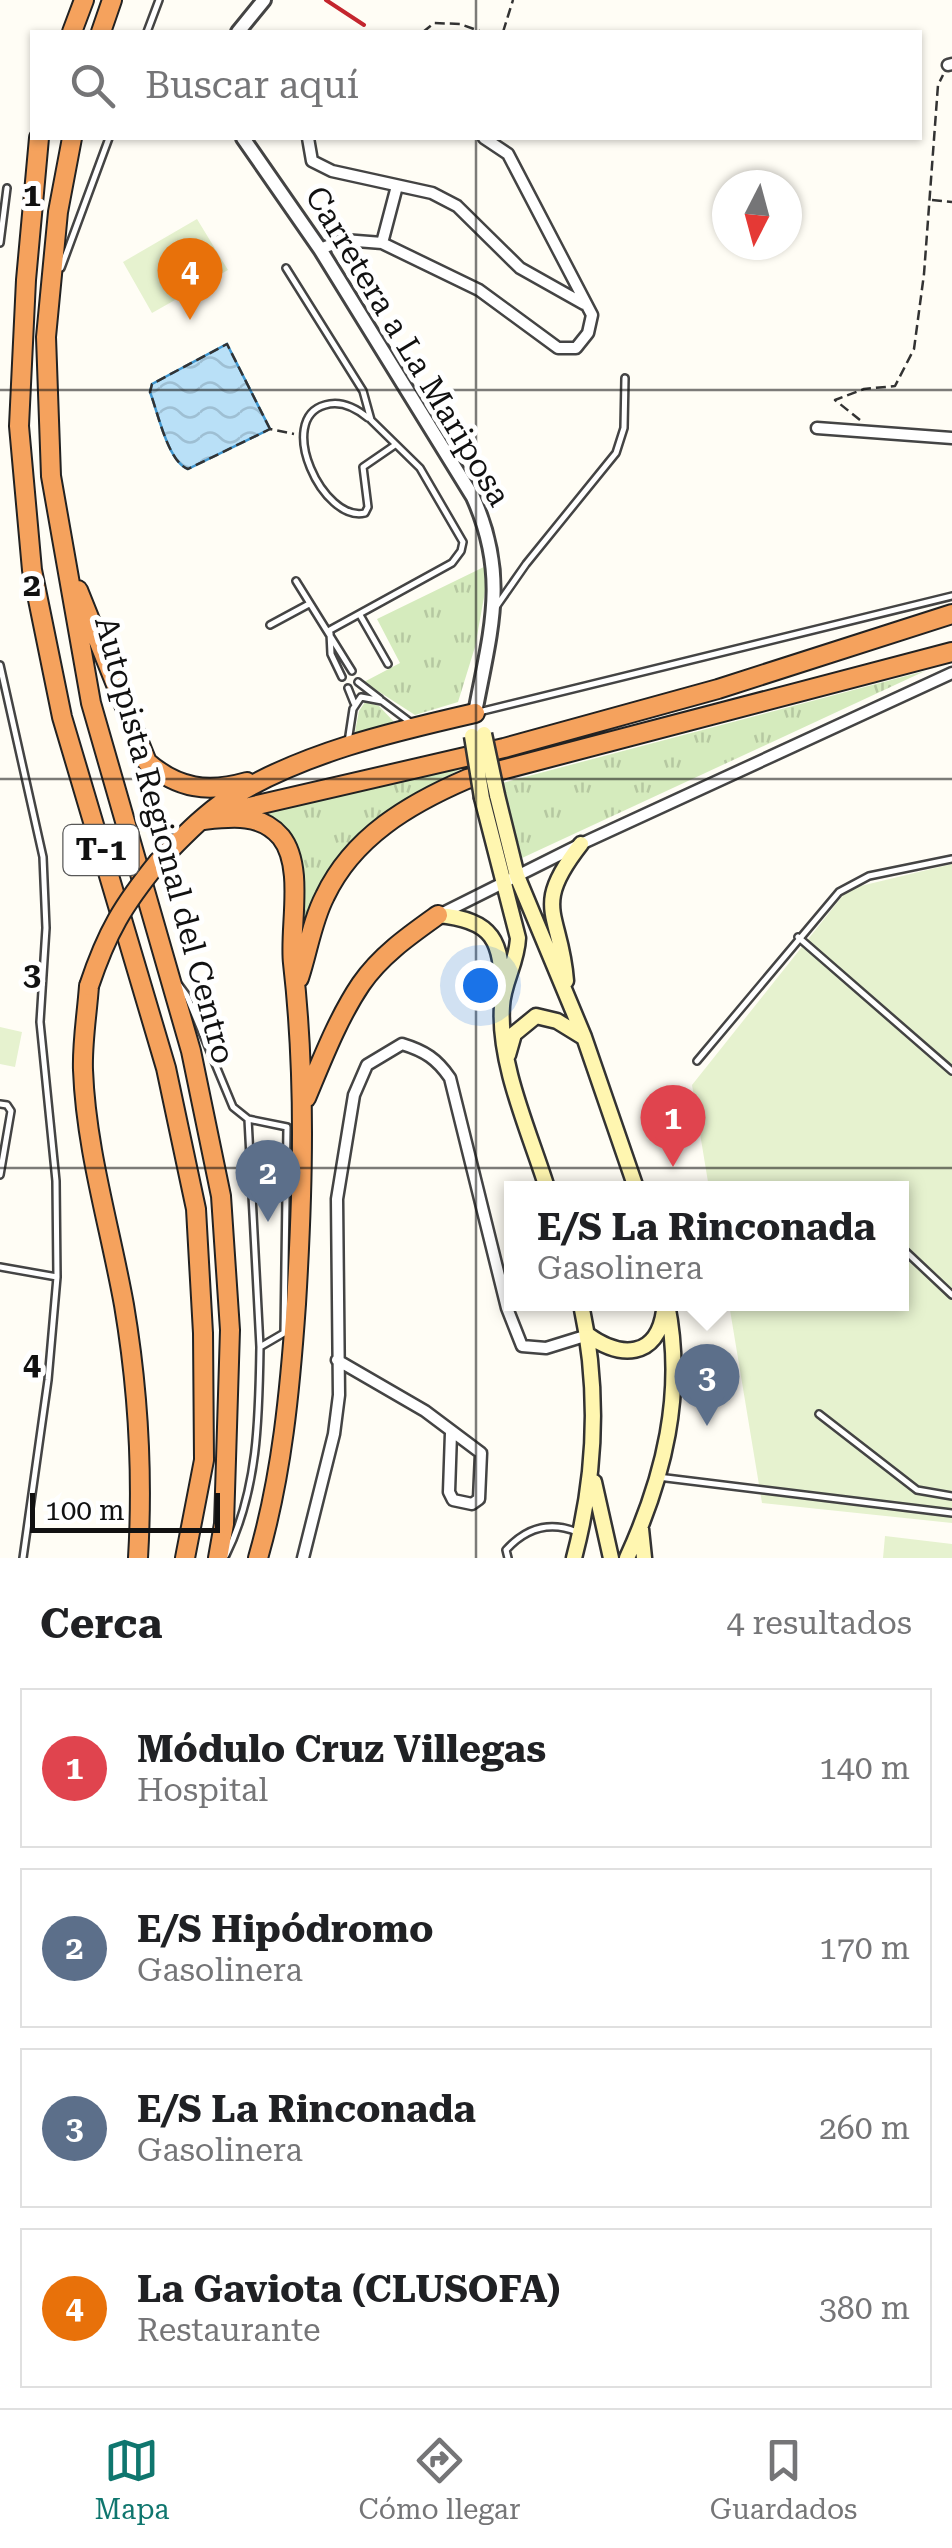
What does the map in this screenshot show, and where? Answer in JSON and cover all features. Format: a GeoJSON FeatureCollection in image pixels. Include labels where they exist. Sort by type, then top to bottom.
{"type":"FeatureCollection","features":[{"type":"Feature","properties":{"kind":"highway"},"geometry":{"type":"LineString","coordinates":[[73,30],[84,0]]}},
{"type":"Feature","properties":{"kind":"highway"},"geometry":{"type":"LineString","coordinates":[[102,30],[112,0]]}},
{"type":"Feature","properties":{"kind":"highway","name":"Autopista Regional del Centro"},"geometry":{"type":"LineString","coordinates":[[39,140],[26,280],[19,426],[32,570],[62,717],[166,1068],[196,1210],[203,1333],[204,1460],[185,1558]]}},
{"type":"Feature","properties":{"kind":"highway","name":"Autopista Regional del Centro"},"geometry":{"type":"LineString","coordinates":[[72,140],[58,212],[46,337],[51,476],[91,703],[191,1050],[220,1196],[230,1330],[222,1558]]}},
{"type":"Feature","properties":{"kind":"highway"},"geometry":{"type":"LineString","coordinates":[[65,556],[146,762],[180,785],[205,789],[267,777],[347,747],[475,713]]}},
{"type":"Feature","properties":{"kind":"highway"},"geometry":{"type":"LineString","coordinates":[[204,820],[239,807],[504,748],[718,689],[952,614]]}},
{"type":"Feature","properties":{"kind":"highway"},"geometry":{"type":"LineString","coordinates":[[297,983],[324,897],[343,866],[384,823],[432,794],[466,780],[952,652]]}},
{"type":"Feature","properties":{"kind":"highway"},"geometry":{"type":"LineString","coordinates":[[138,1558],[139,1452],[133,1372],[124,1304],[90,1137],[83,1068],[88,986],[106,936],[128,898],[159,861],[224,802],[267,777]]}},
{"type":"Feature","properties":{"kind":"highway"},"geometry":{"type":"LineString","coordinates":[[204,820],[255,820],[280,836],[286,845],[293,882],[293,962],[304,1103],[304,1170],[290,1390],[274,1492],[258,1558]]}},
{"type":"Feature","properties":{"kind":"highway"},"geometry":{"type":"LineString","coordinates":[[304,1103],[361,984],[400,942],[438,915]]}},
{"type":"Feature","properties":{"kind":"main road"},"geometry":{"type":"LineString","coordinates":[[475,713],[511,879],[518,938],[517,957],[502,1000]]}},
{"type":"Feature","properties":{"kind":"main road"},"geometry":{"type":"LineString","coordinates":[[567,997],[552,896],[561,870],[582,844]]}},
{"type":"Feature","properties":{"kind":"main road"},"geometry":{"type":"LineString","coordinates":[[511,879],[584,1037],[634,1181]]}},
{"type":"Feature","properties":{"kind":"main road"},"geometry":{"type":"LineString","coordinates":[[438,915],[478,924],[494,938],[502,969],[502,1037],[545,1181]]}},
{"type":"Feature","properties":{"kind":"main road"},"geometry":{"type":"LineString","coordinates":[[507,1060],[514,1034],[536,1016],[557,1021],[584,1037]]}},
{"type":"Feature","properties":{"kind":"main road"},"geometry":{"type":"LineString","coordinates":[[583,1311],[588,1336],[592,1471],[600,1522],[611,1558]]}},
{"type":"Feature","properties":{"kind":"main road"},"geometry":{"type":"LineString","coordinates":[[588,1336],[607,1349],[637,1350],[658,1331],[664,1311]]}},
{"type":"Feature","properties":{"kind":"main road"},"geometry":{"type":"LineString","coordinates":[[627,1558],[658,1477],[672,1414],[674,1376],[667,1311]]}},
{"type":"Feature","properties":{"kind":"main road"},"geometry":{"type":"LineString","coordinates":[[574,1558],[592,1471]]}},
{"type":"Feature","properties":{"kind":"main road"},"geometry":{"type":"LineString","coordinates":[[641,1525],[644,1558]]}},
{"type":"Feature","properties":{"kind":"street"},"geometry":{"type":"LineString","coordinates":[[240,30],[264,0]]}},
{"type":"Feature","properties":{"kind":"street","name":"Carretera a La Mariposa"},"geometry":{"type":"LineString","coordinates":[[244,140],[320,249],[473,497],[487,529],[494,564],[494,610],[475,713]]}},
{"type":"Feature","properties":{"kind":"street"},"geometry":{"type":"LineString","coordinates":[[308,140],[312,161],[322,166],[432,193],[456,206],[520,268],[587,305]]}},
{"type":"Feature","properties":{"kind":"street"},"geometry":{"type":"LineString","coordinates":[[320,249],[344,240],[382,243],[479,290],[558,348],[576,348],[588,333],[592,315],[508,154],[487,140]]}},
{"type":"Feature","properties":{"kind":"street"},"geometry":{"type":"LineString","coordinates":[[382,243],[397,186]]}},
{"type":"Feature","properties":{"kind":"street"},"geometry":{"type":"LineString","coordinates":[[817,428],[952,438]]}},
{"type":"Feature","properties":{"kind":"street"},"geometry":{"type":"LineString","coordinates":[[438,915],[952,673]]}},
{"type":"Feature","properties":{"kind":"street"},"geometry":{"type":"LineString","coordinates":[[303,1558],[334,1434],[339,1395],[337,1198],[354,1095],[367,1065],[402,1044],[437,1060],[450,1078],[504,1288]]}},
{"type":"Feature","properties":{"kind":"street"},"geometry":{"type":"LineString","coordinates":[[510,1311],[522,1346],[533,1348],[588,1336]]}},
{"type":"Feature","properties":{"kind":"street"},"geometry":{"type":"LineString","coordinates":[[337,1360],[425,1411],[481,1453],[479,1499],[472,1504],[453,1500],[449,1492],[452,1433]]}},
{"type":"Feature","properties":{"kind":"lane"},"geometry":{"type":"LineString","coordinates":[[148,30],[160,0]]}},
{"type":"Feature","properties":{"kind":"lane"},"geometry":{"type":"LineString","coordinates":[[48,310],[108,140]]}},
{"type":"Feature","properties":{"kind":"lane"},"geometry":{"type":"LineString","coordinates":[[0,241],[7,188]]}},
{"type":"Feature","properties":{"kind":"lane"},"geometry":{"type":"LineString","coordinates":[[286,268],[363,391],[371,420]]}},
{"type":"Feature","properties":{"kind":"lane"},"geometry":{"type":"LineString","coordinates":[[494,610],[616,453],[624,428],[625,378]]}},
{"type":"Feature","properties":{"kind":"lane"},"geometry":{"type":"LineString","coordinates":[[330,630],[452,563],[461,551],[460,532],[420,468],[371,420],[357,410],[331,402],[308,416],[303,436],[304,453],[322,488],[349,514],[365,514],[368,507],[362,484],[363,467],[394,444]]}},
{"type":"Feature","properties":{"kind":"lane"},"geometry":{"type":"LineString","coordinates":[[296,581],[352,671]]}},
{"type":"Feature","properties":{"kind":"lane"},"geometry":{"type":"LineString","coordinates":[[475,713],[952,596]]}},
{"type":"Feature","properties":{"kind":"lane"},"geometry":{"type":"LineString","coordinates":[[270,625],[310,604]]}},
{"type":"Feature","properties":{"kind":"lane"},"geometry":{"type":"LineString","coordinates":[[360,614],[388,664]]}},
{"type":"Feature","properties":{"kind":"lane"},"geometry":{"type":"LineString","coordinates":[[330,630],[331,654],[342,677]]}},
{"type":"Feature","properties":{"kind":"lane"},"geometry":{"type":"LineString","coordinates":[[0,665],[43,857],[46,928],[40,1022],[56,1181],[58,1277],[23,1558]]}},
{"type":"Feature","properties":{"kind":"lane"},"geometry":{"type":"LineString","coordinates":[[358,682],[416,726]]}},
{"type":"Feature","properties":{"kind":"lane"},"geometry":{"type":"LineString","coordinates":[[347,747],[355,700],[348,688]]}},
{"type":"Feature","properties":{"kind":"lane"},"geometry":{"type":"LineString","coordinates":[[354,709],[361,697],[382,701]]}},
{"type":"Feature","properties":{"kind":"lane"},"geometry":{"type":"LineString","coordinates":[[697,1061],[839,892],[869,876],[952,859]]}},
{"type":"Feature","properties":{"kind":"lane"},"geometry":{"type":"LineString","coordinates":[[798,937],[952,1071]]}},
{"type":"Feature","properties":{"kind":"lane"},"geometry":{"type":"LineString","coordinates":[[164,964],[187,996],[233,1107],[248,1119],[287,1127],[284,1333],[260,1347]]}},
{"type":"Feature","properties":{"kind":"lane"},"geometry":{"type":"LineString","coordinates":[[0,1104],[11,1111],[0,1175]]}},
{"type":"Feature","properties":{"kind":"lane"},"geometry":{"type":"LineString","coordinates":[[222,1558],[234,1538],[257,1454],[260,1347],[248,1119]]}},
{"type":"Feature","properties":{"kind":"lane"},"geometry":{"type":"LineString","coordinates":[[909,1255],[952,1295]]}},
{"type":"Feature","properties":{"kind":"lane"},"geometry":{"type":"LineString","coordinates":[[0,1267],[58,1277]]}},
{"type":"Feature","properties":{"kind":"lane"},"geometry":{"type":"LineString","coordinates":[[819,1414],[917,1490],[952,1496]]}},
{"type":"Feature","properties":{"kind":"lane"},"geometry":{"type":"LineString","coordinates":[[658,1477],[952,1513]]}},
{"type":"Feature","properties":{"kind":"lane"},"geometry":{"type":"LineString","coordinates":[[508,1558],[506,1550],[516,1540],[538,1528],[559,1524],[580,1533]]}},
{"type":"Feature","properties":{"kind":"path"},"geometry":{"type":"LineString","coordinates":[[504,30],[513,0]]}},
{"type":"Feature","properties":{"kind":"path"},"geometry":{"type":"LineString","coordinates":[[426,30],[434,23],[460,24],[476,30]]}},
{"type":"Feature","properties":{"kind":"path"},"geometry":{"type":"LineString","coordinates":[[873,430],[834,400],[864,390],[896,386],[914,349],[938,84],[950,65]]}},
{"type":"Feature","properties":{"kind":"path"},"geometry":{"type":"LineString","coordinates":[[930,200],[952,202]]}},
{"type":"Feature","properties":{"kind":"path"},"geometry":{"type":"LineString","coordinates":[[270,429],[227,344],[152,384],[150,392],[168,437],[171,456],[178,466],[188,469],[270,429],[303,436]]}},
{"type":"Feature","properties":{"kind":"green space"},"geometry":{"type":"Polygon","coordinates":[[[197,219],[228,270],[152,313],[123,262],[197,219]]]}},
{"type":"Feature","properties":{"kind":"green space"},"geometry":{"type":"Polygon","coordinates":[[[490,564],[475,647],[458,702],[415,715],[364,682],[400,663],[377,619],[490,564]]]}},
{"type":"Feature","properties":{"kind":"green space"},"geometry":{"type":"Polygon","coordinates":[[[925,671],[522,858],[502,783],[925,671]]]}},
{"type":"Feature","properties":{"kind":"green space"},"geometry":{"type":"Polygon","coordinates":[[[365,702],[379,706],[396,724],[354,737],[359,711],[365,702]]]}},
{"type":"Feature","properties":{"kind":"green space"},"geometry":{"type":"Polygon","coordinates":[[[465,767],[389,809],[357,837],[326,881],[299,952],[300,875],[295,846],[282,827],[250,811],[465,767]]]}},
{"type":"Feature","properties":{"kind":"green space"},"geometry":{"type":"Polygon","coordinates":[[[952,864],[952,1523],[762,1503],[730,1311],[909,1311],[909,1181],[708,1181],[692,1085],[848,889],[952,864]]]}},
{"type":"Feature","properties":{"kind":"green space"},"geometry":{"type":"Polygon","coordinates":[[[0,1027],[22,1032],[15,1067],[0,1064],[0,1027]]]}},
{"type":"Feature","properties":{"kind":"green space"},"geometry":{"type":"Polygon","coordinates":[[[885,1536],[952,1544],[952,1558],[883,1558],[885,1536]]]}},
{"type":"Feature","properties":{"kind":"water"},"geometry":{"type":"Polygon","coordinates":[[[227,344],[270,429],[188,469],[169,447],[150,392],[152,384],[227,344]]]}},
{"type":"Feature","properties":{"kind":"railway"},"geometry":{"type":"LineString","coordinates":[[326,0],[364,25]]}},
{"type":"Feature","properties":{"kind":"place","name":"La Gaviota (CLUSOFA)"},"geometry":{"type":"Point","coordinates":[190,320]}},
{"type":"Feature","properties":{"kind":"place","name":"Módulo Cruz Villegas"},"geometry":{"type":"Point","coordinates":[673,1167]}},
{"type":"Feature","properties":{"kind":"place","name":"E/S Hipódromo"},"geometry":{"type":"Point","coordinates":[268,1222]}},
{"type":"Feature","properties":{"kind":"place","name":"E/S La Rinconada"},"geometry":{"type":"Point","coordinates":[707,1426]}}]}
